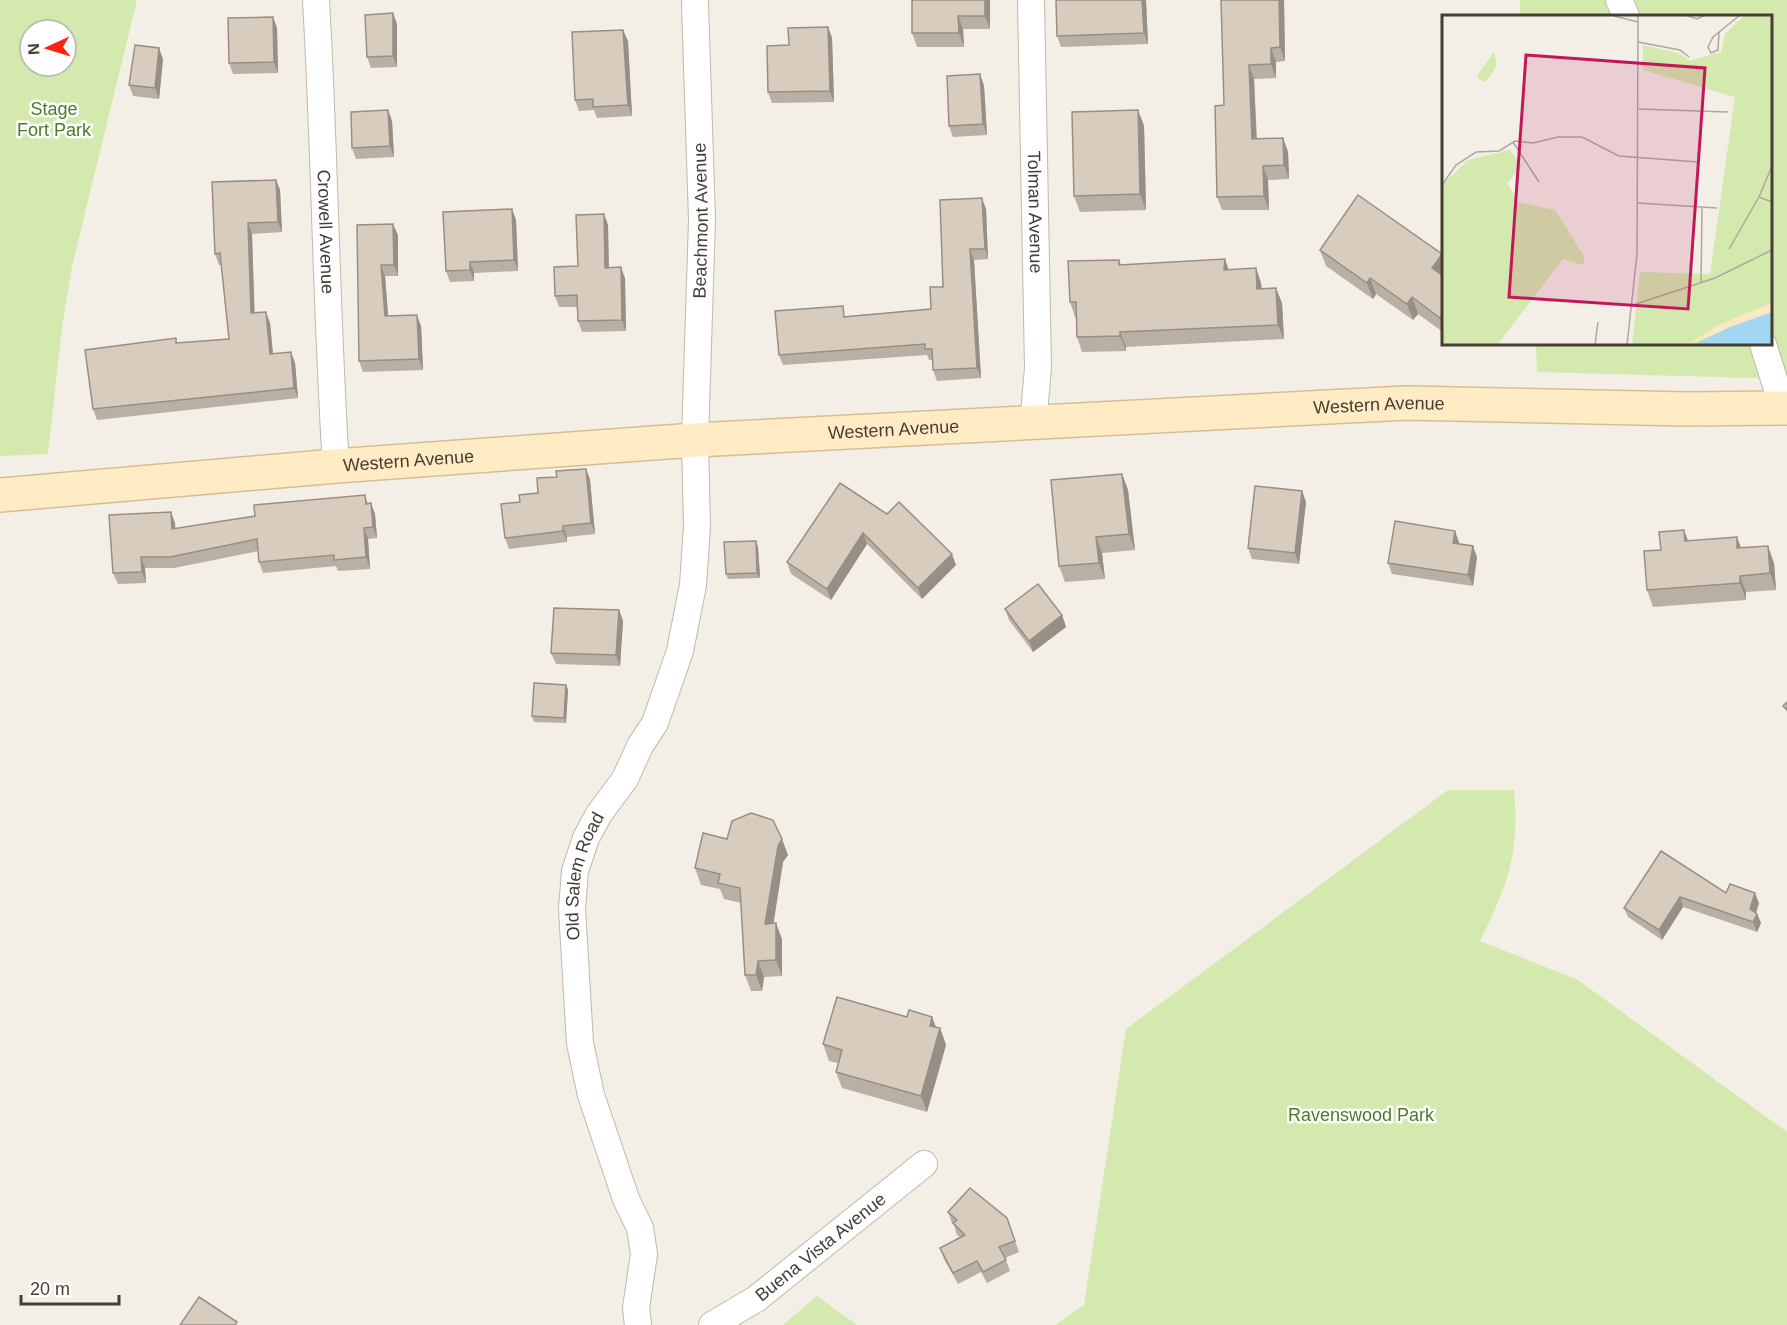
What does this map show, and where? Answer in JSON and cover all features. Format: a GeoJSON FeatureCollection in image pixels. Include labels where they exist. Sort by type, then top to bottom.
{"type":"FeatureCollection","features":[{"type":"Feature","properties":{"kind":"main road","name":"Western Avenue"},"geometry":{"type":"LineString","coordinates":[[0,495],[336,466],[695,440],[1406,403],[1687,409],[1785,408]]}},
{"type":"Feature","properties":{"kind":"street","name":"Crowell Avenue"},"geometry":{"type":"LineString","coordinates":[[316,0],[326,216],[328,347],[336,466]]}},
{"type":"Feature","properties":{"kind":"street","name":"Tolman Avenue"},"geometry":{"type":"LineString","coordinates":[[1031,0],[1038,368],[1032,424]]}},
{"type":"Feature","properties":{"kind":"street"},"geometry":{"type":"LineString","coordinates":[[1619,0],[1626,15]]}},
{"type":"Feature","properties":{"kind":"street","name":"Beachmont Avenue"},"geometry":{"type":"LineString","coordinates":[[695,3],[702,220],[695,440]]}},
{"type":"Feature","properties":{"kind":"street"},"geometry":{"type":"LineString","coordinates":[[1762,345],[1785,408]]}},
{"type":"Feature","properties":{"kind":"street","name":"Old Salem Road"},"geometry":{"type":"LineString","coordinates":[[638,1325],[636,1308],[644,1254],[640,1228],[626,1199],[591,1095],[580,1043],[572,909],[575,871],[586,838],[598,813],[625,779],[640,747],[655,723],[681,651],[693,585],[697,527],[695,440]]}},
{"type":"Feature","properties":{"kind":"street","name":"Buena Vista Avenue"},"geometry":{"type":"LineString","coordinates":[[712,1325],[756,1299],[924,1164]]}},
{"type":"Feature","properties":{"kind":"green space","name":"Stage Fort Park"},"geometry":{"type":"Polygon","coordinates":[[[0,0],[137,0],[72,266],[62,327],[48,454],[0,456],[0,0]]]}},
{"type":"Feature","properties":{"kind":"green space"},"geometry":{"type":"Polygon","coordinates":[[[1520,0],[1787,0],[1787,379],[1537,372],[1536,345],[1772,345],[1772,15],[1520,15],[1520,0]]]}},
{"type":"Feature","properties":{"kind":"green space","name":"Ravenswood Park"},"geometry":{"type":"Polygon","coordinates":[[[1448,790],[1514,790],[1515,833],[1509,869],[1498,903],[1480,941],[1578,980],[1787,1132],[1787,1325],[1055,1325],[1084,1305],[1126,1029],[1448,790]]]}},
{"type":"Feature","properties":{"kind":"green space"},"geometry":{"type":"Polygon","coordinates":[[[817,1296],[857,1325],[783,1325],[817,1296]]]}},
{"type":"Feature","properties":{"kind":"building"},"geometry":{"type":"Polygon","coordinates":[[[912,0],[985,0],[985,16],[958,16],[959,33],[912,33],[912,0]]]}},
{"type":"Feature","properties":{"kind":"building"},"geometry":{"type":"Polygon","coordinates":[[[1056,0],[1142,0],[1144,33],[1057,36],[1056,0]]]}},
{"type":"Feature","properties":{"kind":"building"},"geometry":{"type":"Polygon","coordinates":[[[1221,0],[1279,0],[1280,47],[1271,48],[1271,64],[1249,65],[1252,139],[1283,138],[1284,165],[1263,166],[1264,196],[1217,197],[1215,106],[1224,105],[1221,0]]]}},
{"type":"Feature","properties":{"kind":"building"},"geometry":{"type":"Polygon","coordinates":[[[393,13],[393,56],[367,57],[365,15],[393,13]]]}},
{"type":"Feature","properties":{"kind":"building"},"geometry":{"type":"Polygon","coordinates":[[[273,17],[274,62],[229,63],[228,18],[273,17]]]}},
{"type":"Feature","properties":{"kind":"building"},"geometry":{"type":"Polygon","coordinates":[[[828,27],[830,91],[768,92],[767,46],[789,45],[788,28],[828,27]]]}},
{"type":"Feature","properties":{"kind":"building"},"geometry":{"type":"Polygon","coordinates":[[[623,30],[628,105],[593,107],[593,99],[575,100],[572,32],[623,30]]]}},
{"type":"Feature","properties":{"kind":"building"},"geometry":{"type":"Polygon","coordinates":[[[135,45],[159,48],[155,88],[129,85],[135,45]]]}},
{"type":"Feature","properties":{"kind":"building"},"geometry":{"type":"Polygon","coordinates":[[[980,74],[983,124],[949,126],[947,76],[980,74]]]}},
{"type":"Feature","properties":{"kind":"building"},"geometry":{"type":"Polygon","coordinates":[[[388,110],[390,146],[352,148],[351,112],[388,110]]]}},
{"type":"Feature","properties":{"kind":"building"},"geometry":{"type":"Polygon","coordinates":[[[1138,110],[1140,194],[1074,196],[1072,112],[1138,110]]]}},
{"type":"Feature","properties":{"kind":"building"},"geometry":{"type":"Polygon","coordinates":[[[276,180],[278,222],[248,223],[251,313],[266,312],[270,354],[291,352],[294,388],[93,409],[85,350],[176,338],[176,343],[229,339],[220,253],[215,254],[212,182],[276,180]]]}},
{"type":"Feature","properties":{"kind":"building"},"geometry":{"type":"Polygon","coordinates":[[[1358,195],[1442,254],[1432,268],[1442,275],[1442,315],[1440,318],[1412,297],[1407,304],[1370,278],[1367,283],[1320,250],[1358,195]]]}},
{"type":"Feature","properties":{"kind":"building"},"geometry":{"type":"Polygon","coordinates":[[[982,198],[985,249],[970,249],[977,368],[933,370],[932,349],[925,349],[925,344],[779,355],[775,311],[843,306],[844,317],[931,309],[930,287],[943,287],[940,200],[982,198]]]}},
{"type":"Feature","properties":{"kind":"building"},"geometry":{"type":"Polygon","coordinates":[[[512,209],[514,260],[470,262],[470,270],[446,271],[443,212],[512,209]]]}},
{"type":"Feature","properties":{"kind":"building"},"geometry":{"type":"Polygon","coordinates":[[[604,214],[605,268],[621,267],[622,320],[578,321],[577,295],[555,296],[554,267],[578,266],[576,215],[604,214]]]}},
{"type":"Feature","properties":{"kind":"building"},"geometry":{"type":"Polygon","coordinates":[[[393,224],[394,265],[381,265],[385,316],[417,315],[419,359],[359,361],[357,225],[393,224]]]}},
{"type":"Feature","properties":{"kind":"building"},"geometry":{"type":"Polygon","coordinates":[[[1225,259],[1224,270],[1256,268],[1257,289],[1276,288],[1278,325],[1120,332],[1120,336],[1077,337],[1076,302],[1070,302],[1068,261],[1119,260],[1119,265],[1225,259]]]}},
{"type":"Feature","properties":{"kind":"building"},"geometry":{"type":"Polygon","coordinates":[[[586,469],[591,523],[563,526],[563,531],[505,538],[501,504],[520,502],[519,495],[538,493],[537,478],[557,477],[556,471],[586,469]]]}},
{"type":"Feature","properties":{"kind":"building"},"geometry":{"type":"Polygon","coordinates":[[[1122,474],[1129,534],[1096,537],[1099,563],[1059,566],[1051,480],[1122,474]]]}},
{"type":"Feature","properties":{"kind":"building"},"geometry":{"type":"Polygon","coordinates":[[[840,483],[887,514],[899,502],[952,554],[918,588],[863,533],[827,589],[787,562],[840,483]]]}},
{"type":"Feature","properties":{"kind":"building"},"geometry":{"type":"Polygon","coordinates":[[[1255,486],[1302,491],[1295,553],[1248,548],[1255,486]]]}},
{"type":"Feature","properties":{"kind":"building"},"geometry":{"type":"Polygon","coordinates":[[[365,495],[366,504],[371,503],[373,527],[364,528],[366,557],[334,560],[334,555],[259,562],[257,539],[170,557],[141,557],[142,572],[113,573],[109,515],[171,512],[172,529],[255,516],[254,505],[365,495]]]}},
{"type":"Feature","properties":{"kind":"building"},"geometry":{"type":"Polygon","coordinates":[[[1395,521],[1455,531],[1453,543],[1473,546],[1468,575],[1388,563],[1395,521]]]}},
{"type":"Feature","properties":{"kind":"building"},"geometry":{"type":"Polygon","coordinates":[[[1684,530],[1685,541],[1737,537],[1737,548],[1768,546],[1770,573],[1740,576],[1740,583],[1647,590],[1644,551],[1661,550],[1659,532],[1684,530]]]}},
{"type":"Feature","properties":{"kind":"building"},"geometry":{"type":"Polygon","coordinates":[[[756,541],[757,573],[726,574],[724,542],[756,541]]]}},
{"type":"Feature","properties":{"kind":"building"},"geometry":{"type":"Polygon","coordinates":[[[1038,584],[1062,615],[1029,641],[1005,609],[1038,584]]]}},
{"type":"Feature","properties":{"kind":"building"},"geometry":{"type":"Polygon","coordinates":[[[554,608],[619,610],[616,655],[551,653],[554,608]]]}},
{"type":"Feature","properties":{"kind":"building"},"geometry":{"type":"Polygon","coordinates":[[[534,683],[566,685],[564,718],[532,716],[534,683]]]}},
{"type":"Feature","properties":{"kind":"building"},"geometry":{"type":"Polygon","coordinates":[[[751,813],[773,820],[782,839],[778,846],[765,924],[776,923],[776,960],[758,961],[756,975],[745,975],[740,888],[718,883],[720,874],[695,868],[703,833],[727,839],[732,821],[751,813]]]}},
{"type":"Feature","properties":{"kind":"building"},"geometry":{"type":"Polygon","coordinates":[[[1661,851],[1726,893],[1730,884],[1755,893],[1750,909],[1757,914],[1753,922],[1680,897],[1659,930],[1624,908],[1661,851]]]}},
{"type":"Feature","properties":{"kind":"building"},"geometry":{"type":"Polygon","coordinates":[[[837,997],[907,1017],[909,1010],[932,1017],[930,1026],[940,1028],[921,1096],[836,1072],[842,1050],[823,1044],[837,997]]]}},
{"type":"Feature","properties":{"kind":"building"},"geometry":{"type":"Polygon","coordinates":[[[970,1188],[1007,1218],[1015,1241],[999,1247],[1006,1260],[983,1272],[977,1261],[953,1273],[940,1248],[965,1235],[953,1223],[957,1220],[948,1212],[970,1188]]]}},
{"type":"Feature","properties":{"kind":"building"},"geometry":{"type":"Polygon","coordinates":[[[199,1297],[237,1322],[235,1325],[180,1325],[199,1297]]]}}]}
